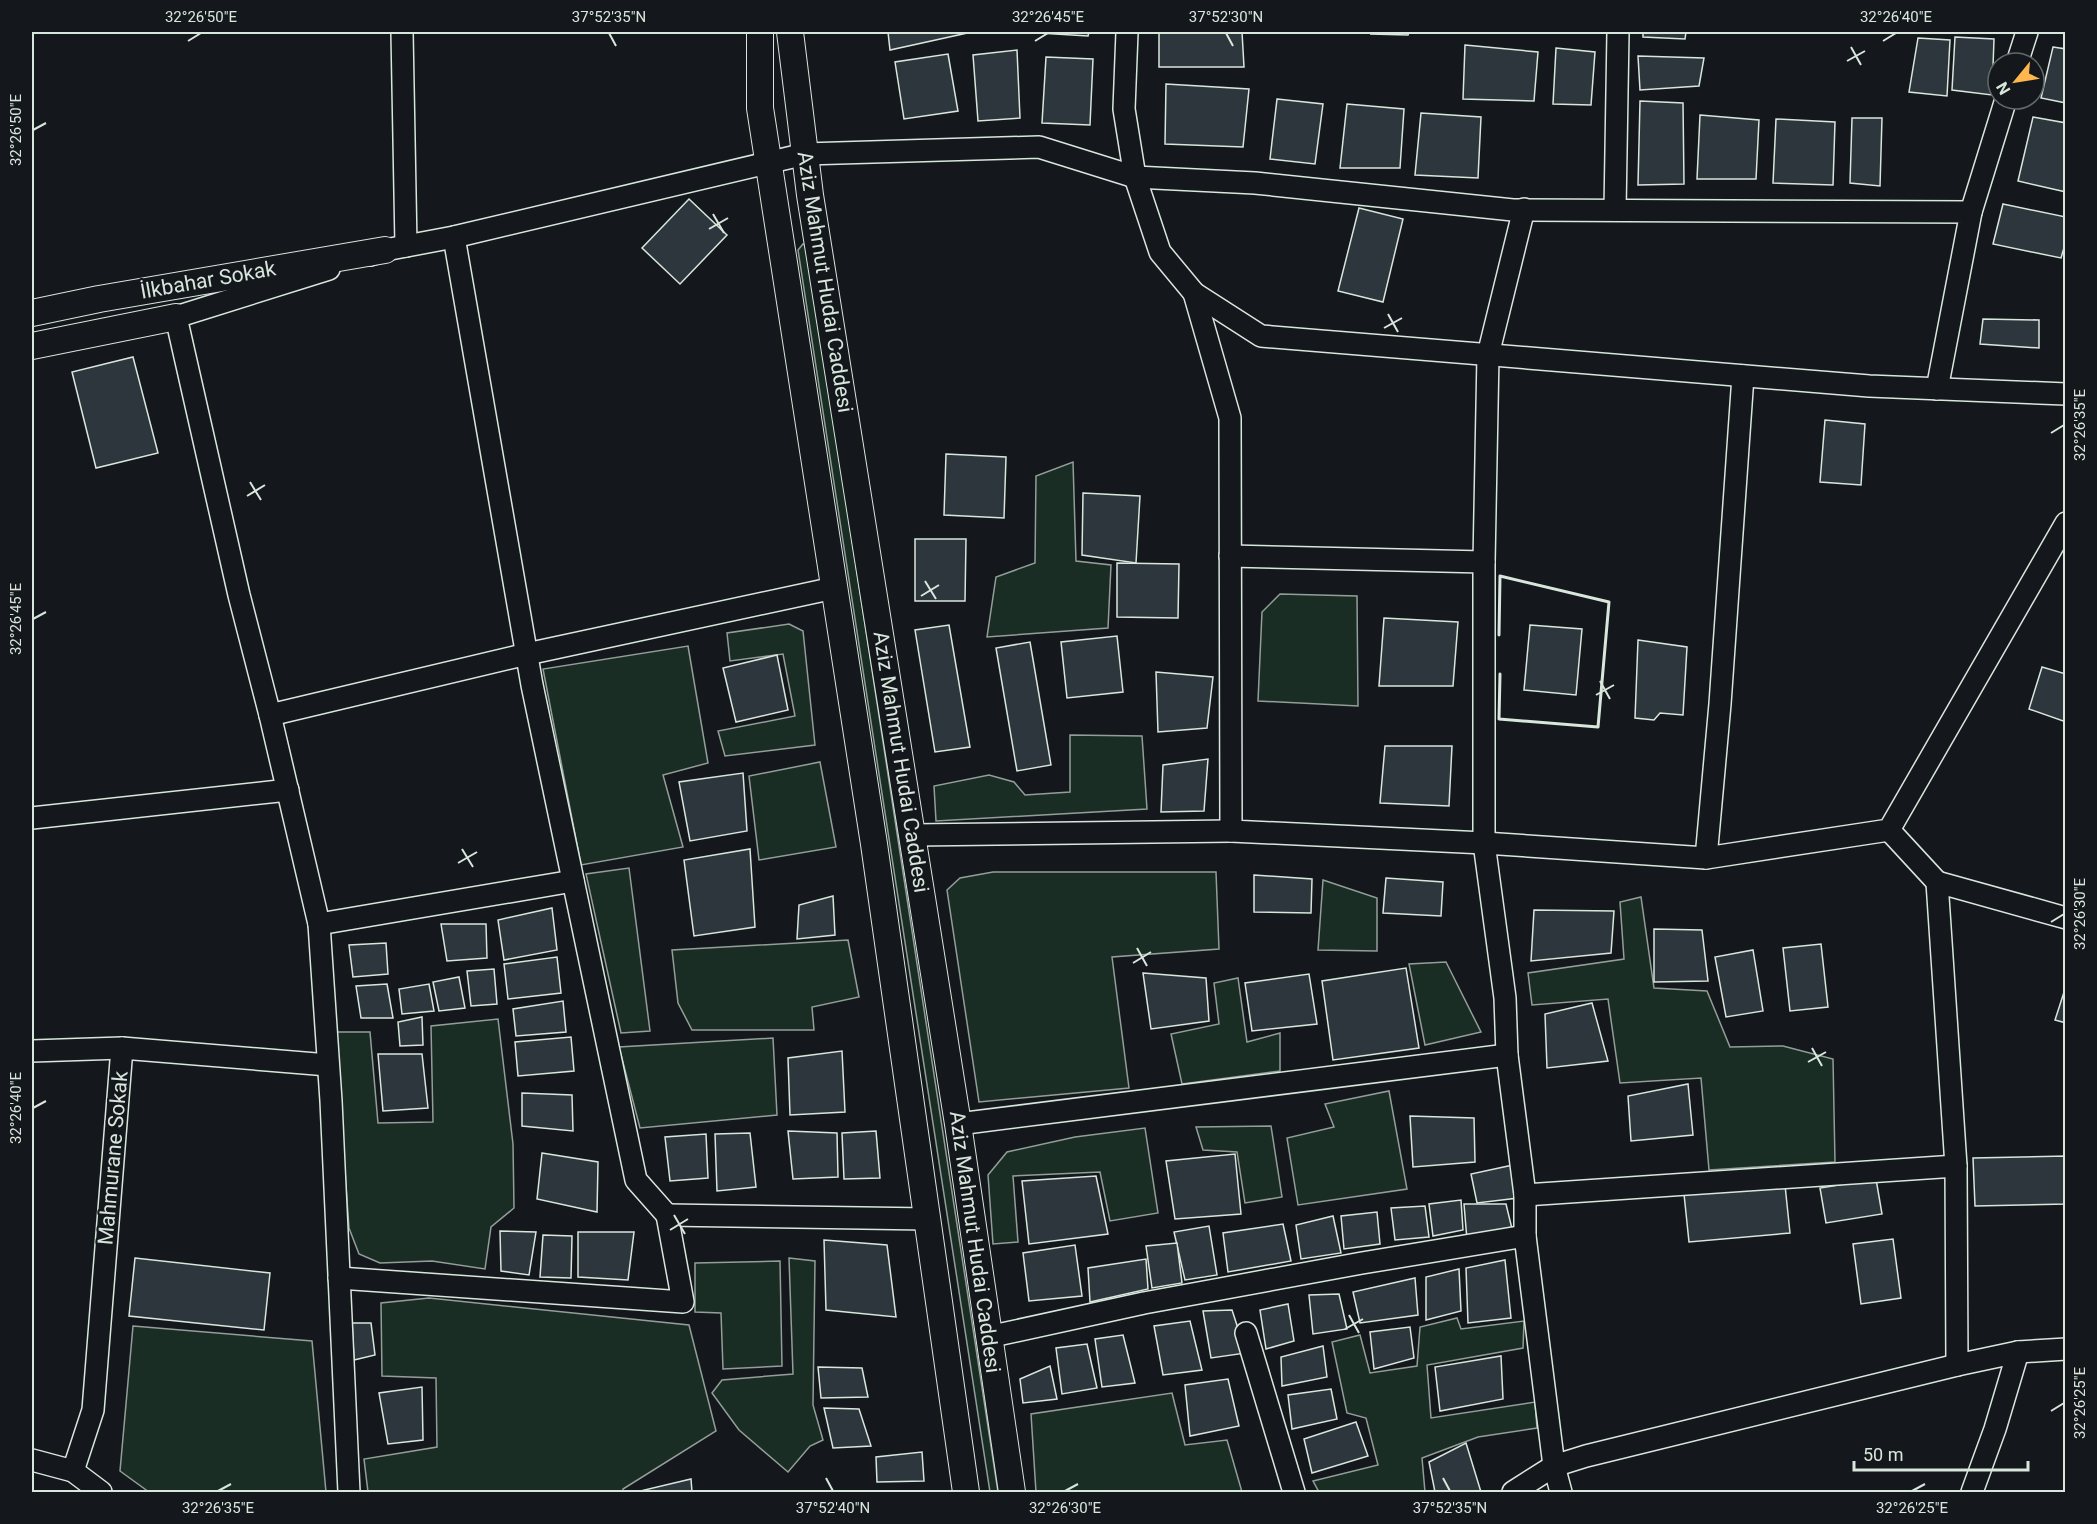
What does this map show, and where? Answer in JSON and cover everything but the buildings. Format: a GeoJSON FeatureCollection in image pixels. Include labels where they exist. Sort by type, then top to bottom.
{"type":"FeatureCollection","features":[{"type":"Feature","properties":{"kind":"street"},"geometry":{"type":"LineString","coordinates":[[396,248],[402,32]]}},
{"type":"Feature","properties":{"kind":"street","name":"Aziz Mahmut Hudai Caddesi"},"geometry":{"type":"LineString","coordinates":[[760,32],[760,108],[874,844],[966,1492]]}},
{"type":"Feature","properties":{"kind":"street","name":"Aziz Mahmut Hudai Caddesi"},"geometry":{"type":"LineString","coordinates":[[790,32],[805,154],[958,1124],[1012,1492]]}},
{"type":"Feature","properties":{"kind":"street"},"geometry":{"type":"LineString","coordinates":[[1127,32],[1124,109],[1135,177],[1160,252],[1194,293],[1261,336],[1869,386],[2066,394]]}},
{"type":"Feature","properties":{"kind":"street"},"geometry":{"type":"LineString","coordinates":[[1614,210],[1618,32]]}},
{"type":"Feature","properties":{"kind":"street"},"geometry":{"type":"LineString","coordinates":[[2021,51],[2027,32]]}},
{"type":"Feature","properties":{"kind":"street"},"geometry":{"type":"LineString","coordinates":[[1937,388],[1971,212],[2002,111]]}},
{"type":"Feature","properties":{"kind":"street"},"geometry":{"type":"LineString","coordinates":[[349,1492],[319,924],[270,714],[239,595],[176,318],[396,248],[454,237],[805,154],[1039,147],[1135,177],[1255,183],[1524,210],[1971,212]]}},
{"type":"Feature","properties":{"kind":"street"},"geometry":{"type":"LineString","coordinates":[[1524,210],[1488,355],[1484,562],[1484,843],[1505,998],[1507,1055],[1525,1196],[1525,1236],[1554,1466],[1561,1492]]}},
{"type":"Feature","properties":{"kind":"street"},"geometry":{"type":"LineString","coordinates":[[339,1278],[683,1302],[667,1215],[636,1180],[527,654],[454,237]]}},
{"type":"Feature","properties":{"kind":"street","name":"İlkbahar Sokak"},"geometry":{"type":"LineString","coordinates":[[32,313],[99,299],[396,248]]}},
{"type":"Feature","properties":{"kind":"street"},"geometry":{"type":"LineString","coordinates":[[1194,293],[1230,418],[1231,831]]}},
{"type":"Feature","properties":{"kind":"street","name":"İlkbahar Sokak"},"geometry":{"type":"LineString","coordinates":[[32,346],[176,318]]}},
{"type":"Feature","properties":{"kind":"street"},"geometry":{"type":"LineString","coordinates":[[1706,858],[1720,704],[1743,376]]}},
{"type":"Feature","properties":{"kind":"street"},"geometry":{"type":"LineString","coordinates":[[1889,830],[2066,523]]}},
{"type":"Feature","properties":{"kind":"street"},"geometry":{"type":"LineString","coordinates":[[1230,556],[1484,562]]}},
{"type":"Feature","properties":{"kind":"street"},"geometry":{"type":"LineString","coordinates":[[270,714],[527,654],[834,588]]}},
{"type":"Feature","properties":{"kind":"street"},"geometry":{"type":"LineString","coordinates":[[32,818],[288,790]]}},
{"type":"Feature","properties":{"kind":"street"},"geometry":{"type":"LineString","coordinates":[[913,835],[1231,831],[1484,843],[1706,858],[1889,830]]}},
{"type":"Feature","properties":{"kind":"street"},"geometry":{"type":"LineString","coordinates":[[1889,830],[1937,882],[2066,918]]}},
{"type":"Feature","properties":{"kind":"street"},"geometry":{"type":"LineString","coordinates":[[319,924],[573,881]]}},
{"type":"Feature","properties":{"kind":"street"},"geometry":{"type":"LineString","coordinates":[[1937,882],[1956,1166],[1957,1365]]}},
{"type":"Feature","properties":{"kind":"street"},"geometry":{"type":"LineString","coordinates":[[32,1051],[122,1048]]}},
{"type":"Feature","properties":{"kind":"street","name":"Mahmurane Sokak"},"geometry":{"type":"LineString","coordinates":[[73,1471],[93,1410],[122,1048],[328,1065]]}},
{"type":"Feature","properties":{"kind":"street"},"geometry":{"type":"LineString","coordinates":[[958,1124],[1507,1055]]}},
{"type":"Feature","properties":{"kind":"street"},"geometry":{"type":"LineString","coordinates":[[1525,1196],[1956,1166]]}},
{"type":"Feature","properties":{"kind":"street"},"geometry":{"type":"LineString","coordinates":[[667,1215],[928,1219]]}},
{"type":"Feature","properties":{"kind":"street"},"geometry":{"type":"LineString","coordinates":[[988,1337],[1156,1300],[1525,1236]]}},
{"type":"Feature","properties":{"kind":"street"},"geometry":{"type":"LineString","coordinates":[[1246,1334],[1294,1492]]}},
{"type":"Feature","properties":{"kind":"street"},"geometry":{"type":"LineString","coordinates":[[1513,1492],[1554,1466],[1586,1456],[1957,1365],[2018,1352],[2066,1349]]}},
{"type":"Feature","properties":{"kind":"street"},"geometry":{"type":"LineString","coordinates":[[1972,1492],[1995,1429],[2018,1352]]}},
{"type":"Feature","properties":{"kind":"street"},"geometry":{"type":"LineString","coordinates":[[32,1460],[73,1471],[101,1492]]}},
{"type":"Feature","properties":{"kind":"green space"},"geometry":{"type":"Polygon","coordinates":[[[803,244],[807,246],[998,1492],[990,1492],[798,250],[803,244]]]}},
{"type":"Feature","properties":{"kind":"green space"},"geometry":{"type":"Polygon","coordinates":[[[1073,462],[1076,561],[1111,565],[1108,628],[987,637],[996,577],[1035,563],[1036,476],[1073,462]]]}},
{"type":"Feature","properties":{"kind":"green space"},"geometry":{"type":"Polygon","coordinates":[[[1280,594],[1357,596],[1358,706],[1258,701],[1262,612],[1280,594]]]}},
{"type":"Feature","properties":{"kind":"green space"},"geometry":{"type":"Polygon","coordinates":[[[789,624],[803,631],[815,745],[725,756],[718,731],[795,716],[783,654],[730,661],[727,633],[789,624]]]}},
{"type":"Feature","properties":{"kind":"green space"},"geometry":{"type":"Polygon","coordinates":[[[688,646],[708,763],[663,775],[683,847],[581,865],[543,669],[688,646]]]}},
{"type":"Feature","properties":{"kind":"green space"},"geometry":{"type":"Polygon","coordinates":[[[1070,735],[1142,736],[1147,809],[936,821],[934,786],[989,775],[1014,782],[1025,795],[1070,792],[1070,735]]]}},
{"type":"Feature","properties":{"kind":"green space"},"geometry":{"type":"Polygon","coordinates":[[[820,762],[836,847],[759,860],[749,776],[820,762]]]}},
{"type":"Feature","properties":{"kind":"green space"},"geometry":{"type":"Polygon","coordinates":[[[629,868],[650,1031],[621,1033],[586,874],[629,868]]]}},
{"type":"Feature","properties":{"kind":"green space"},"geometry":{"type":"Polygon","coordinates":[[[993,872],[1216,872],[1219,949],[1112,957],[1129,1088],[979,1102],[947,890],[960,878],[993,872]]]}},
{"type":"Feature","properties":{"kind":"green space"},"geometry":{"type":"Polygon","coordinates":[[[1323,880],[1377,898],[1377,951],[1318,950],[1323,880]]]}},
{"type":"Feature","properties":{"kind":"green space"},"geometry":{"type":"Polygon","coordinates":[[[1641,897],[1654,988],[1707,991],[1730,1047],[1783,1046],[1833,1059],[1835,1162],[1709,1170],[1701,1078],[1620,1083],[1608,999],[1532,1005],[1528,973],[1624,959],[1620,902],[1641,897]]]}},
{"type":"Feature","properties":{"kind":"green space"},"geometry":{"type":"Polygon","coordinates":[[[848,940],[859,997],[812,1007],[814,1030],[692,1030],[678,1003],[672,950],[848,940]]]}},
{"type":"Feature","properties":{"kind":"green space"},"geometry":{"type":"Polygon","coordinates":[[[1446,962],[1481,1032],[1425,1045],[1409,964],[1446,962]]]}},
{"type":"Feature","properties":{"kind":"green space"},"geometry":{"type":"Polygon","coordinates":[[[1238,978],[1247,1042],[1280,1033],[1280,1071],[1182,1084],[1171,1034],[1219,1024],[1214,983],[1238,978]]]}},
{"type":"Feature","properties":{"kind":"green space"},"geometry":{"type":"Polygon","coordinates":[[[498,1019],[513,1144],[514,1208],[491,1227],[485,1269],[432,1261],[380,1263],[359,1254],[349,1228],[335,1032],[370,1032],[378,1123],[433,1122],[431,1026],[498,1019]]]}},
{"type":"Feature","properties":{"kind":"green space"},"geometry":{"type":"Polygon","coordinates":[[[773,1038],[777,1115],[640,1128],[619,1047],[773,1038]]]}},
{"type":"Feature","properties":{"kind":"green space"},"geometry":{"type":"Polygon","coordinates":[[[1389,1091],[1407,1189],[1298,1205],[1287,1138],[1334,1127],[1325,1104],[1389,1091]]]}},
{"type":"Feature","properties":{"kind":"green space"},"geometry":{"type":"Polygon","coordinates":[[[1271,1126],[1282,1197],[1245,1203],[1237,1152],[1203,1150],[1196,1127],[1271,1126]]]}},
{"type":"Feature","properties":{"kind":"green space"},"geometry":{"type":"Polygon","coordinates":[[[1145,1128],[1158,1213],[1110,1221],[1100,1172],[1013,1176],[1018,1242],[993,1244],[988,1175],[1007,1152],[1075,1137],[1145,1128]]]}},
{"type":"Feature","properties":{"kind":"green space"},"geometry":{"type":"Polygon","coordinates":[[[789,1258],[815,1261],[813,1405],[823,1440],[810,1446],[788,1472],[739,1430],[712,1393],[722,1380],[793,1374],[789,1258]]]}},
{"type":"Feature","properties":{"kind":"green space"},"geometry":{"type":"Polygon","coordinates":[[[780,1261],[782,1366],[723,1369],[721,1313],[695,1312],[695,1263],[780,1261]]]}},
{"type":"Feature","properties":{"kind":"green space"},"geometry":{"type":"Polygon","coordinates":[[[429,1298],[689,1325],[716,1431],[623,1489],[623,1492],[368,1492],[364,1459],[437,1447],[436,1378],[382,1376],[381,1303],[429,1298]]]}},
{"type":"Feature","properties":{"kind":"green space"},"geometry":{"type":"Polygon","coordinates":[[[1457,1318],[1461,1329],[1524,1321],[1523,1348],[1427,1365],[1431,1418],[1535,1402],[1537,1428],[1478,1437],[1422,1458],[1425,1492],[1319,1492],[1313,1481],[1378,1465],[1366,1418],[1347,1413],[1332,1342],[1360,1335],[1370,1373],[1417,1366],[1420,1327],[1457,1318]]]}},
{"type":"Feature","properties":{"kind":"green space"},"geometry":{"type":"Polygon","coordinates":[[[133,1326],[312,1341],[326,1492],[149,1492],[120,1471],[133,1326]]]}},
{"type":"Feature","properties":{"kind":"green space"},"geometry":{"type":"Polygon","coordinates":[[[1172,1393],[1185,1445],[1227,1440],[1242,1492],[1036,1492],[1031,1414],[1172,1393]]]}},
{"type":"Feature","properties":{"kind":"wall"},"geometry":{"type":"LineString","coordinates":[[1499,635],[1500,576],[1609,602],[1598,727],[1499,719],[1500,674]]}}]}
